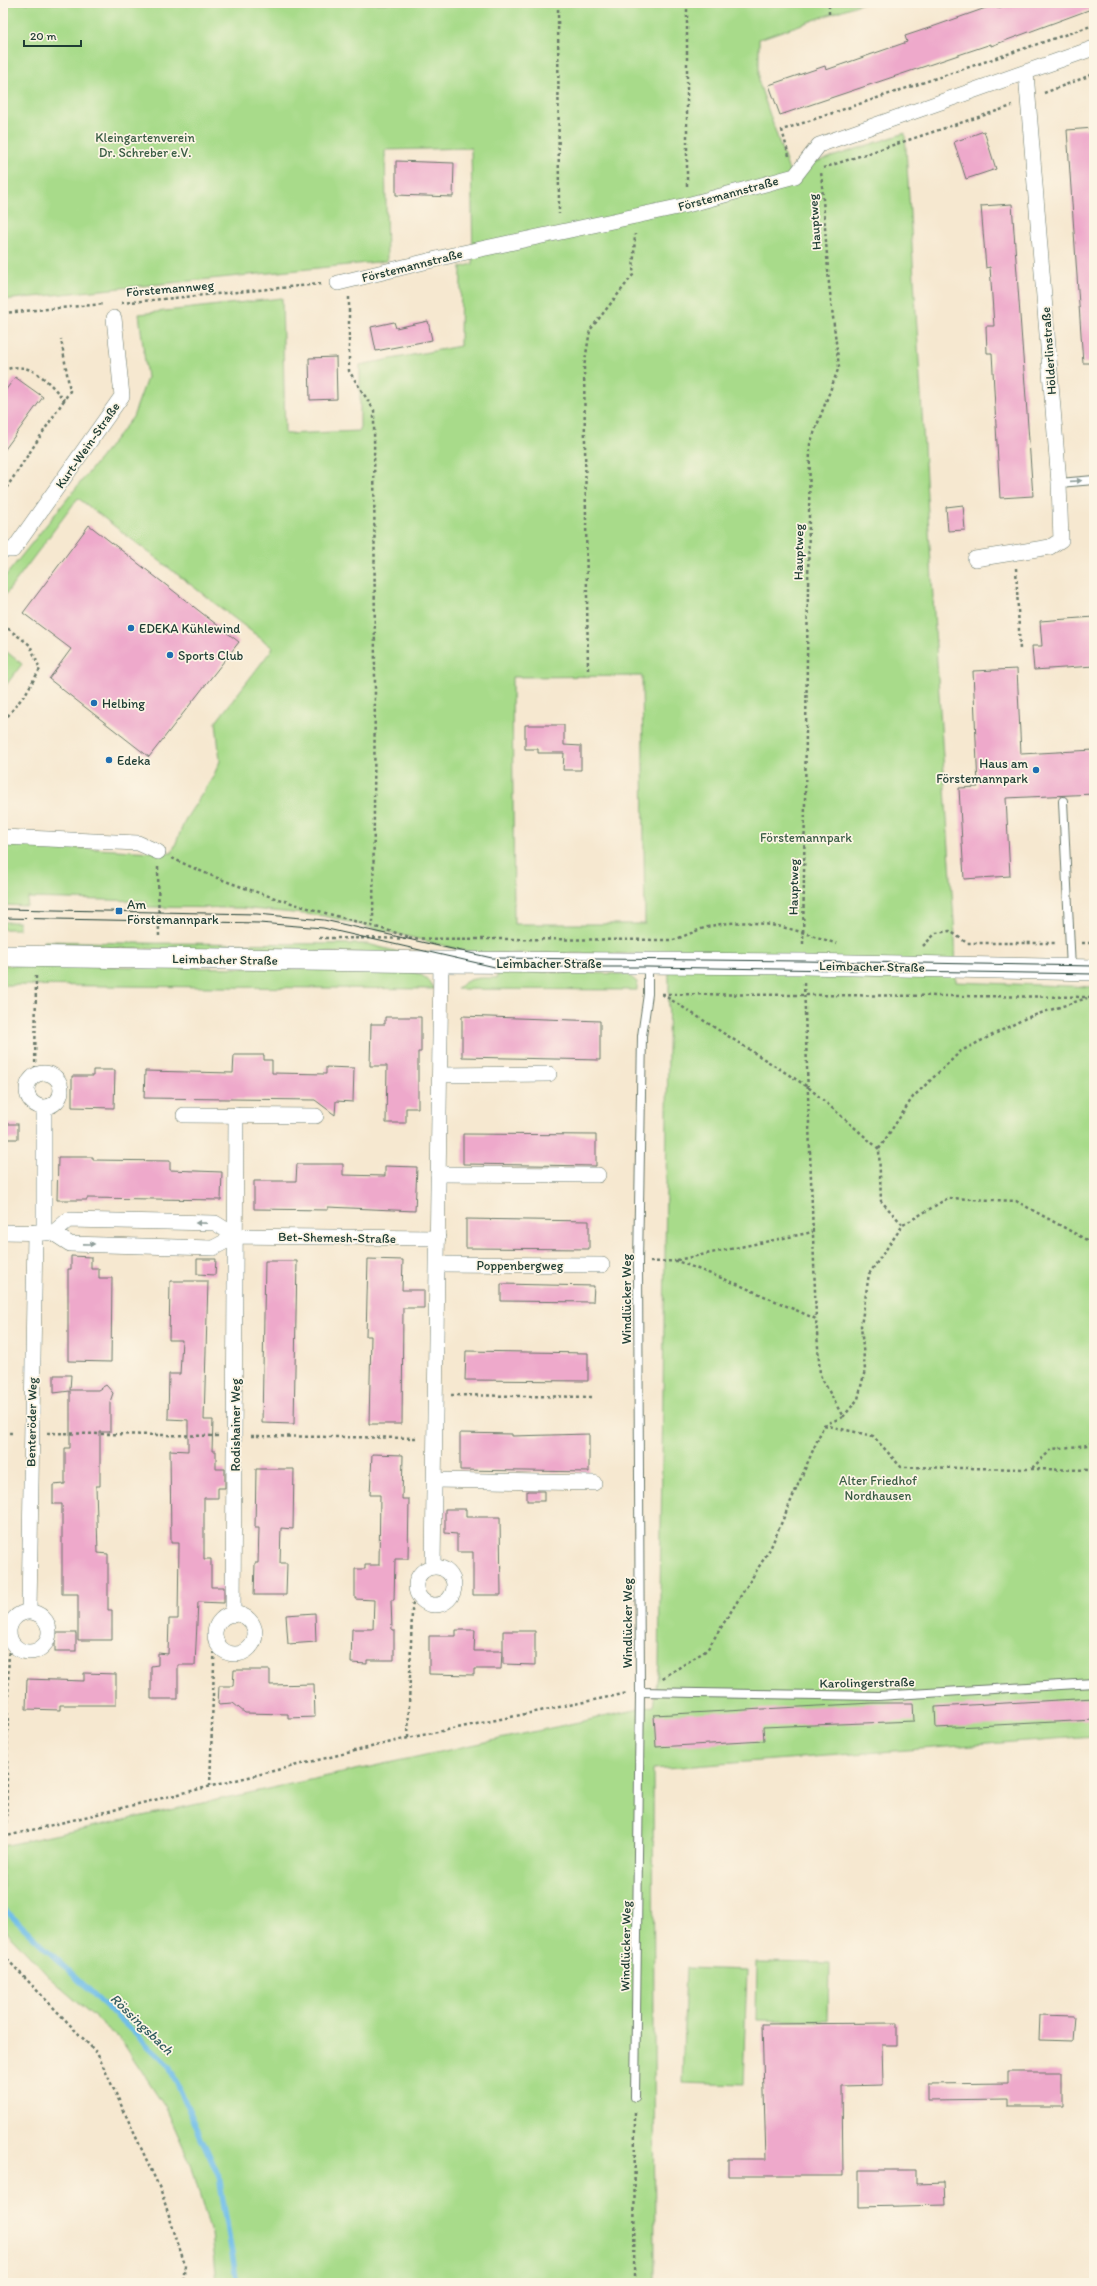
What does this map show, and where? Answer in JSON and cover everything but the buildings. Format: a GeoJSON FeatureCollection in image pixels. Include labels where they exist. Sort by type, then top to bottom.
{"type":"FeatureCollection","features":[{"type":"Feature","properties":{"kind":"street"},"geometry":{"type":"LineString","coordinates":[[819,145],[1094,48]]}},
{"type":"Feature","properties":{"kind":"street","name":"Hölderlinstraße"},"geometry":{"type":"LineString","coordinates":[[975,558],[1015,554],[1050,547],[1061,540],[1059,482],[1030,100],[1026,72]]}},
{"type":"Feature","properties":{"kind":"street","name":"Förstemannstraße"},"geometry":{"type":"LineString","coordinates":[[344,281],[453,255],[687,205],[795,176],[819,145]]}},
{"type":"Feature","properties":{"kind":"street","name":"Kurt-Wein-Straße"},"geometry":{"type":"LineString","coordinates":[[3,550],[14,550],[122,396],[114,311]]}},
{"type":"Feature","properties":{"kind":"street"},"geometry":{"type":"LineString","coordinates":[[3,837],[138,843],[158,852]]}},
{"type":"Feature","properties":{"kind":"street","name":"Leimbacher Straße"},"geometry":{"type":"LineString","coordinates":[[3,956],[37,955],[441,962],[804,964],[1094,970]]}},
{"type":"Feature","properties":{"kind":"street"},"geometry":{"type":"LineString","coordinates":[[433,1567],[441,962]]}},
{"type":"Feature","properties":{"kind":"street"},"geometry":{"type":"LineString","coordinates":[[40,1073],[52,1075],[56,1078],[61,1088],[60,1094],[54,1104],[44,1108],[33,1104],[27,1095],[27,1084],[35,1075],[40,1073]]}},
{"type":"Feature","properties":{"kind":"street"},"geometry":{"type":"LineString","coordinates":[[440,1075],[549,1074]]}},
{"type":"Feature","properties":{"kind":"street"},"geometry":{"type":"LineString","coordinates":[[44,1108],[44,1233]]}},
{"type":"Feature","properties":{"kind":"street"},"geometry":{"type":"LineString","coordinates":[[184,1115],[316,1116]]}},
{"type":"Feature","properties":{"kind":"street"},"geometry":{"type":"LineString","coordinates":[[236,1116],[236,1236]]}},
{"type":"Feature","properties":{"kind":"street"},"geometry":{"type":"LineString","coordinates":[[438,1174],[598,1175]]}},
{"type":"Feature","properties":{"kind":"street"},"geometry":{"type":"LineString","coordinates":[[3,1232],[44,1233],[68,1220],[215,1223],[236,1236]]}},
{"type":"Feature","properties":{"kind":"street","name":"Bet-Shemesh-Straße"},"geometry":{"type":"LineString","coordinates":[[44,1233],[70,1244],[213,1248],[236,1236],[438,1238]]}},
{"type":"Feature","properties":{"kind":"street","name":"Benteröder Weg"},"geometry":{"type":"LineString","coordinates":[[29,1611],[44,1233]]}},
{"type":"Feature","properties":{"kind":"street","name":"Rodishainer Weg"},"geometry":{"type":"LineString","coordinates":[[233,1614],[236,1236]]}},
{"type":"Feature","properties":{"kind":"street","name":"Poppenbergweg"},"geometry":{"type":"LineString","coordinates":[[438,1264],[602,1265]]}},
{"type":"Feature","properties":{"kind":"street"},"geometry":{"type":"LineString","coordinates":[[435,1480],[594,1483]]}},
{"type":"Feature","properties":{"kind":"street"},"geometry":{"type":"LineString","coordinates":[[433,1567],[444,1569],[452,1578],[453,1591],[446,1601],[434,1605],[422,1601],[416,1590],[415,1584],[420,1573],[433,1567]]}},
{"type":"Feature","properties":{"kind":"street"},"geometry":{"type":"LineString","coordinates":[[29,1611],[42,1616],[50,1627],[48,1641],[44,1646],[39,1650],[25,1652],[13,1645],[9,1632],[12,1620],[23,1612],[29,1611]]}},
{"type":"Feature","properties":{"kind":"street"},"geometry":{"type":"LineString","coordinates":[[233,1614],[245,1618],[253,1627],[254,1640],[247,1650],[235,1654],[223,1650],[216,1640],[215,1634],[218,1623],[233,1614]]}},
{"type":"Feature","properties":{"kind":"lane"},"geometry":{"type":"LineString","coordinates":[[1059,482],[1094,480]]}},
{"type":"Feature","properties":{"kind":"lane"},"geometry":{"type":"LineString","coordinates":[[1063,801],[1071,943],[1071,970]]}},
{"type":"Feature","properties":{"kind":"lane","name":"Windlücker Weg"},"geometry":{"type":"LineString","coordinates":[[635,2097],[640,1692],[638,1263],[642,1036],[648,994],[648,962]]}},
{"type":"Feature","properties":{"kind":"lane","name":"Karolingerstraße"},"geometry":{"type":"LineString","coordinates":[[640,1692],[878,1696],[1094,1683]]}},
{"type":"Feature","properties":{"kind":"path"},"geometry":{"type":"LineString","coordinates":[[558,3],[560,232]]}},
{"type":"Feature","properties":{"kind":"path"},"geometry":{"type":"LineString","coordinates":[[687,3],[687,205]]}},
{"type":"Feature","properties":{"kind":"path"},"geometry":{"type":"LineString","coordinates":[[829,3],[829,14]]}},
{"type":"Feature","properties":{"kind":"path"},"geometry":{"type":"LineString","coordinates":[[1094,25],[782,130],[795,176],[1030,100],[1055,87],[1094,74]]}},
{"type":"Feature","properties":{"kind":"path","name":"Hauptweg"},"geometry":{"type":"LineString","coordinates":[[819,145],[829,284],[839,367],[810,444],[803,932],[804,995],[816,1319],[820,1375],[843,1417]]}},
{"type":"Feature","properties":{"kind":"path"},"geometry":{"type":"LineString","coordinates":[[588,670],[584,367],[590,330],[633,275],[636,216]]}},
{"type":"Feature","properties":{"kind":"path"},"geometry":{"type":"LineString","coordinates":[[344,281],[349,371],[374,410],[375,689],[373,925]]}},
{"type":"Feature","properties":{"kind":"path","name":"Förstemannweg"},"geometry":{"type":"LineString","coordinates":[[114,311],[344,281]]}},
{"type":"Feature","properties":{"kind":"path"},"geometry":{"type":"LineString","coordinates":[[3,313],[105,304]]}},
{"type":"Feature","properties":{"kind":"path"},"geometry":{"type":"LineString","coordinates":[[3,493],[65,401],[70,391],[62,339]]}},
{"type":"Feature","properties":{"kind":"path"},"geometry":{"type":"LineString","coordinates":[[3,371],[13,366],[28,368],[46,379],[65,401]]}},
{"type":"Feature","properties":{"kind":"path"},"geometry":{"type":"LineString","coordinates":[[1015,554],[1020,650]]}},
{"type":"Feature","properties":{"kind":"path"},"geometry":{"type":"LineString","coordinates":[[3,626],[30,646],[40,669],[26,693],[3,721]]}},
{"type":"Feature","properties":{"kind":"path"},"geometry":{"type":"LineString","coordinates":[[159,937],[158,852],[195,870],[268,896],[373,925],[413,938]]}},
{"type":"Feature","properties":{"kind":"path"},"geometry":{"type":"LineString","coordinates":[[315,938],[673,940],[711,926],[753,922],[803,932],[842,946]]}},
{"type":"Feature","properties":{"kind":"path"},"geometry":{"type":"LineString","coordinates":[[921,949],[936,933],[950,931],[967,943],[1094,943]]}},
{"type":"Feature","properties":{"kind":"path"},"geometry":{"type":"LineString","coordinates":[[152,937],[167,937]]}},
{"type":"Feature","properties":{"kind":"path"},"geometry":{"type":"LineString","coordinates":[[35,1075],[37,955]]}},
{"type":"Feature","properties":{"kind":"path"},"geometry":{"type":"LineString","coordinates":[[648,994],[1094,997]]}},
{"type":"Feature","properties":{"kind":"path"},"geometry":{"type":"LineString","coordinates":[[662,994],[808,1087],[879,1149]]}},
{"type":"Feature","properties":{"kind":"path"},"geometry":{"type":"LineString","coordinates":[[903,1225],[881,1200],[879,1149],[913,1097],[961,1051],[1026,1018],[1090,997]]}},
{"type":"Feature","properties":{"kind":"path"},"geometry":{"type":"LineString","coordinates":[[9,1632],[7,1806],[4,1836],[408,1738],[618,1695],[640,1692],[707,1650],[770,1549],[824,1425],[843,1417],[858,1399],[865,1370],[861,1326],[869,1274],[903,1225],[948,1198],[1016,1201],[1094,1244]]}},
{"type":"Feature","properties":{"kind":"path"},"geometry":{"type":"LineString","coordinates":[[638,1263],[677,1260],[813,1232]]}},
{"type":"Feature","properties":{"kind":"path"},"geometry":{"type":"LineString","coordinates":[[677,1260],[737,1284],[816,1319]]}},
{"type":"Feature","properties":{"kind":"path"},"geometry":{"type":"LineString","coordinates":[[436,1394],[593,1396]]}},
{"type":"Feature","properties":{"kind":"path"},"geometry":{"type":"LineString","coordinates":[[824,1425],[873,1436],[901,1467],[1094,1470]]}},
{"type":"Feature","properties":{"kind":"path"},"geometry":{"type":"LineString","coordinates":[[1031,1468],[1052,1449],[1088,1445],[1094,1440]]}},
{"type":"Feature","properties":{"kind":"path"},"geometry":{"type":"LineString","coordinates":[[408,1738],[412,1611],[415,1584]]}},
{"type":"Feature","properties":{"kind":"path"},"geometry":{"type":"LineString","coordinates":[[210,1786],[215,1634]]}},
{"type":"Feature","properties":{"kind":"path"},"geometry":{"type":"LineString","coordinates":[[3,1804],[7,1806]]}},
{"type":"Feature","properties":{"kind":"path"},"geometry":{"type":"LineString","coordinates":[[3,1955],[96,2053],[161,2191],[185,2265],[182,2283]]}},
{"type":"Feature","properties":{"kind":"path"},"geometry":{"type":"LineString","coordinates":[[634,2283],[635,2097]]}},
{"type":"Feature","properties":{"kind":"green space"},"geometry":{"type":"Polygon","coordinates":[[[3,3],[863,3],[759,39],[759,83],[789,171],[905,133],[935,635],[955,936],[956,982],[1094,987],[1094,1736],[653,1769],[655,2283],[216,2283],[211,2234],[191,2164],[165,2106],[121,2040],[53,1981],[3,1928],[3,1846],[653,1706],[659,1667],[669,981],[668,954],[474,953],[324,916],[241,908],[146,907],[146,901],[28,898],[27,906],[3,905],[3,844],[172,853],[185,820],[213,777],[220,761],[216,722],[273,648],[78,498],[3,598],[3,579],[133,417],[147,378],[139,314],[282,298],[285,434],[360,431],[360,365],[460,346],[461,267],[473,264],[471,148],[385,150],[387,261],[3,300],[3,3]],[[642,676],[512,677],[514,924],[645,924],[642,676]]]}},
{"type":"Feature","properties":{"kind":"green space"},"geometry":{"type":"Polygon","coordinates":[[[3,649],[22,664],[3,689],[3,649]]]}},
{"type":"Feature","properties":{"kind":"green space"},"geometry":{"type":"Polygon","coordinates":[[[3,922],[19,922],[19,929],[3,929],[3,922]]]}},
{"type":"Feature","properties":{"kind":"green space"},"geometry":{"type":"Polygon","coordinates":[[[44,941],[122,943],[368,944],[406,954],[113,948],[88,944],[44,943],[44,941]]]}},
{"type":"Feature","properties":{"kind":"green space"},"geometry":{"type":"Polygon","coordinates":[[[3,965],[398,970],[424,976],[434,989],[3,985],[3,965]]]}},
{"type":"Feature","properties":{"kind":"green space"},"geometry":{"type":"Polygon","coordinates":[[[497,971],[627,974],[637,982],[637,990],[457,989],[471,980],[480,978],[497,978],[497,971]]]}},
{"type":"Feature","properties":{"kind":"green space"},"geometry":{"type":"Polygon","coordinates":[[[757,1962],[829,1963],[828,2021],[756,2020],[757,1962]]]}},
{"type":"Feature","properties":{"kind":"green space"},"geometry":{"type":"Polygon","coordinates":[[[686,1968],[747,1970],[743,2085],[682,2083],[686,1968]]]}},
{"type":"Feature","properties":{"kind":"waterway","name":"Rössingsbach"},"geometry":{"type":"LineString","coordinates":[[3,1908],[169,2066],[219,2177],[237,2283]]}},
{"type":"Feature","properties":{"kind":"tram line"},"geometry":{"type":"LineString","coordinates":[[3,909],[257,914],[324,920],[492,958],[1094,966]]}},
{"type":"Feature","properties":{"kind":"tram line"},"geometry":{"type":"LineString","coordinates":[[3,918],[259,923],[323,928],[495,967],[648,967],[1094,974]]}},
{"type":"Feature","properties":{"kind":"place","name":"EDEKA Kühlewind"},"geometry":{"type":"Point","coordinates":[131,628]}},
{"type":"Feature","properties":{"kind":"place","name":"Sports Club"},"geometry":{"type":"Point","coordinates":[170,655]}},
{"type":"Feature","properties":{"kind":"place","name":"Helbing"},"geometry":{"type":"Point","coordinates":[94,703]}},
{"type":"Feature","properties":{"kind":"place","name":"Edeka"},"geometry":{"type":"Point","coordinates":[109,760]}},
{"type":"Feature","properties":{"kind":"place","name":"Haus am Förstemannpark"},"geometry":{"type":"Point","coordinates":[1036,770]}},
{"type":"Feature","properties":{"kind":"place","name":"Am Förstemannpark"},"geometry":{"type":"Point","coordinates":[119,911]}},
{"type":"Feature","properties":{"kind":"park label","name":"Kleingartenverein Dr. Schreber e.V."},"geometry":{"type":"Point","coordinates":[145,144]}},
{"type":"Feature","properties":{"kind":"park label","name":"Förstemannpark"},"geometry":{"type":"Point","coordinates":[806,837]}},
{"type":"Feature","properties":{"kind":"park label","name":"Alter Friedhof Nordhausen"},"geometry":{"type":"Point","coordinates":[878,1488]}}]}
